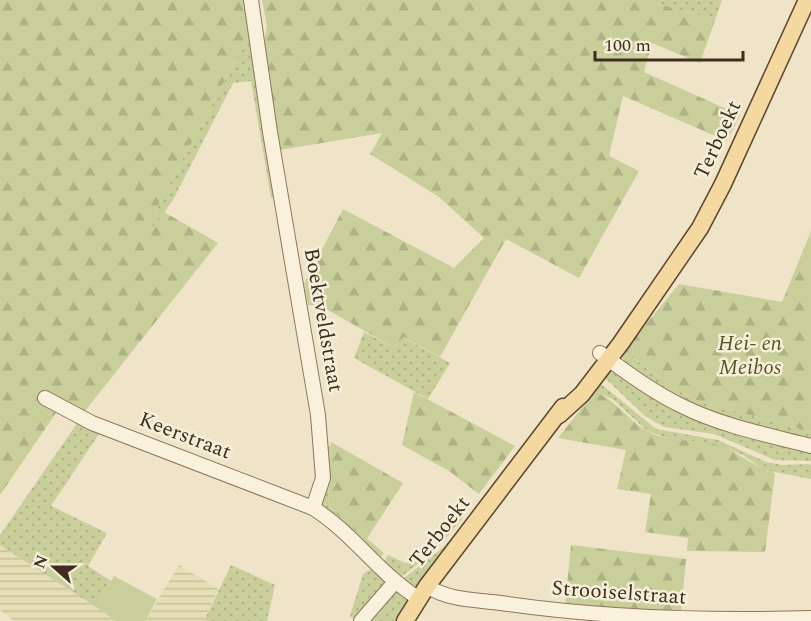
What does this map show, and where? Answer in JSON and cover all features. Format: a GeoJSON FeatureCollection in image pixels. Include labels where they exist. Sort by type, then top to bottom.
{"type":"FeatureCollection","features":[{"type":"Feature","properties":{"kind":"main road","name":"Terboekt"},"geometry":{"type":"LineString","coordinates":[[405,621],[422,592],[559,415],[582,394],[604,356],[645,311],[658,287],[710,210],[806,2]]}},
{"type":"Feature","properties":{"kind":"street","name":"Boektveldstraat"},"geometry":{"type":"LineString","coordinates":[[251,0],[258,34],[270,132],[318,415],[322,478],[313,508]]}},
{"type":"Feature","properties":{"kind":"street"},"geometry":{"type":"LineString","coordinates":[[604,356],[650,389],[683,407],[723,423],[811,446]]}},
{"type":"Feature","properties":{"kind":"street","name":"Keerstraat"},"geometry":{"type":"LineString","coordinates":[[45,398],[92,423],[313,508]]}},
{"type":"Feature","properties":{"kind":"street"},"geometry":{"type":"LineString","coordinates":[[313,508],[336,523],[394,583],[422,592]]}},
{"type":"Feature","properties":{"kind":"street","name":"Terboekt"},"geometry":{"type":"LineString","coordinates":[[361,621],[394,583]]}},
{"type":"Feature","properties":{"kind":"street","name":"Strooiselstraat"},"geometry":{"type":"LineString","coordinates":[[422,592],[617,618],[722,620],[811,618]]}},
{"type":"Feature","properties":{"kind":"shaded area"},"geometry":{"type":"Polygon","coordinates":[[[0,545],[116,621],[14,621],[0,610],[0,545]]]}},
{"type":"Feature","properties":{"kind":"shaded area"},"geometry":{"type":"Polygon","coordinates":[[[179,565],[218,589],[204,621],[145,621],[179,565]]]}},
{"type":"Feature","properties":{"kind":"green space"},"geometry":{"type":"Polygon","coordinates":[[[0,0],[247,0],[253,28],[157,207],[152,229],[164,212],[218,243],[85,411],[50,394],[58,410],[0,495],[0,0]]]}},
{"type":"Feature","properties":{"kind":"green space"},"geometry":{"type":"Polygon","coordinates":[[[262,0],[645,0],[715,20],[700,63],[652,43],[644,72],[740,115],[727,141],[623,96],[609,156],[639,171],[579,278],[506,239],[440,357],[404,337],[393,347],[319,305],[308,305],[304,284],[343,209],[454,268],[484,238],[439,197],[370,154],[382,133],[280,150],[271,111],[263,48],[267,25],[262,0]]]}},
{"type":"Feature","properties":{"kind":"green space"},"geometry":{"type":"Polygon","coordinates":[[[645,0],[722,0],[715,20],[645,0]]]}},
{"type":"Feature","properties":{"kind":"green space"},"geometry":{"type":"Polygon","coordinates":[[[253,28],[277,196],[271,198],[251,81],[233,83],[173,200],[151,231],[157,207],[253,28]]]}},
{"type":"Feature","properties":{"kind":"green space","name":"Hei- en Meibos"},"geometry":{"type":"Polygon","coordinates":[[[811,231],[811,432],[696,400],[677,390],[633,358],[632,341],[679,284],[782,302],[811,231]]]}},
{"type":"Feature","properties":{"kind":"green space"},"geometry":{"type":"Polygon","coordinates":[[[364,332],[393,347],[403,337],[450,363],[428,399],[354,358],[364,332]]]}},
{"type":"Feature","properties":{"kind":"green space"},"geometry":{"type":"Polygon","coordinates":[[[632,341],[633,358],[677,390],[696,400],[811,432],[811,441],[724,417],[662,389],[624,362],[622,354],[632,341]]]}},
{"type":"Feature","properties":{"kind":"green space"},"geometry":{"type":"Polygon","coordinates":[[[608,372],[616,372],[651,394],[811,451],[811,461],[775,460],[714,434],[664,427],[645,416],[605,378],[608,372]]]}},
{"type":"Feature","properties":{"kind":"green space"},"geometry":{"type":"Polygon","coordinates":[[[601,384],[656,429],[718,440],[766,462],[783,465],[809,464],[811,465],[811,479],[764,470],[743,455],[718,445],[676,441],[647,431],[614,400],[595,391],[601,384]]]}},
{"type":"Feature","properties":{"kind":"green space"},"geometry":{"type":"Polygon","coordinates":[[[595,391],[611,401],[647,431],[665,438],[721,446],[775,473],[765,552],[687,551],[688,538],[645,532],[651,494],[617,489],[626,450],[558,438],[595,391]]]}},
{"type":"Feature","properties":{"kind":"green space"},"geometry":{"type":"Polygon","coordinates":[[[414,392],[515,446],[479,494],[449,471],[402,445],[414,392]]]}},
{"type":"Feature","properties":{"kind":"green space"},"geometry":{"type":"Polygon","coordinates":[[[78,422],[99,434],[51,506],[107,533],[88,566],[111,581],[96,607],[0,545],[0,535],[78,422]]]}},
{"type":"Feature","properties":{"kind":"green space"},"geometry":{"type":"Polygon","coordinates":[[[331,442],[403,483],[366,540],[328,506],[331,442]]]}},
{"type":"Feature","properties":{"kind":"green space"},"geometry":{"type":"Polygon","coordinates":[[[325,446],[331,446],[328,506],[384,553],[379,559],[321,506],[325,446]]]}},
{"type":"Feature","properties":{"kind":"green space"},"geometry":{"type":"Polygon","coordinates":[[[459,515],[463,518],[437,549],[400,578],[384,562],[388,555],[405,563],[421,561],[459,515]]]}},
{"type":"Feature","properties":{"kind":"green space"},"geometry":{"type":"Polygon","coordinates":[[[465,521],[466,523],[419,585],[414,587],[400,581],[444,547],[465,521]]]}},
{"type":"Feature","properties":{"kind":"green space"},"geometry":{"type":"Polygon","coordinates":[[[571,545],[686,559],[681,614],[565,606],[571,545]]]}},
{"type":"Feature","properties":{"kind":"green space"},"geometry":{"type":"Polygon","coordinates":[[[231,565],[275,585],[267,621],[204,621],[231,565]]]}},
{"type":"Feature","properties":{"kind":"green space"},"geometry":{"type":"Polygon","coordinates":[[[373,568],[389,582],[355,620],[350,616],[363,574],[373,568]]]}},
{"type":"Feature","properties":{"kind":"green space"},"geometry":{"type":"Polygon","coordinates":[[[114,576],[157,599],[145,621],[116,621],[96,607],[114,576]]]}},
{"type":"Feature","properties":{"kind":"green space"},"geometry":{"type":"Polygon","coordinates":[[[397,589],[408,600],[399,621],[365,621],[397,589]]]}}]}
